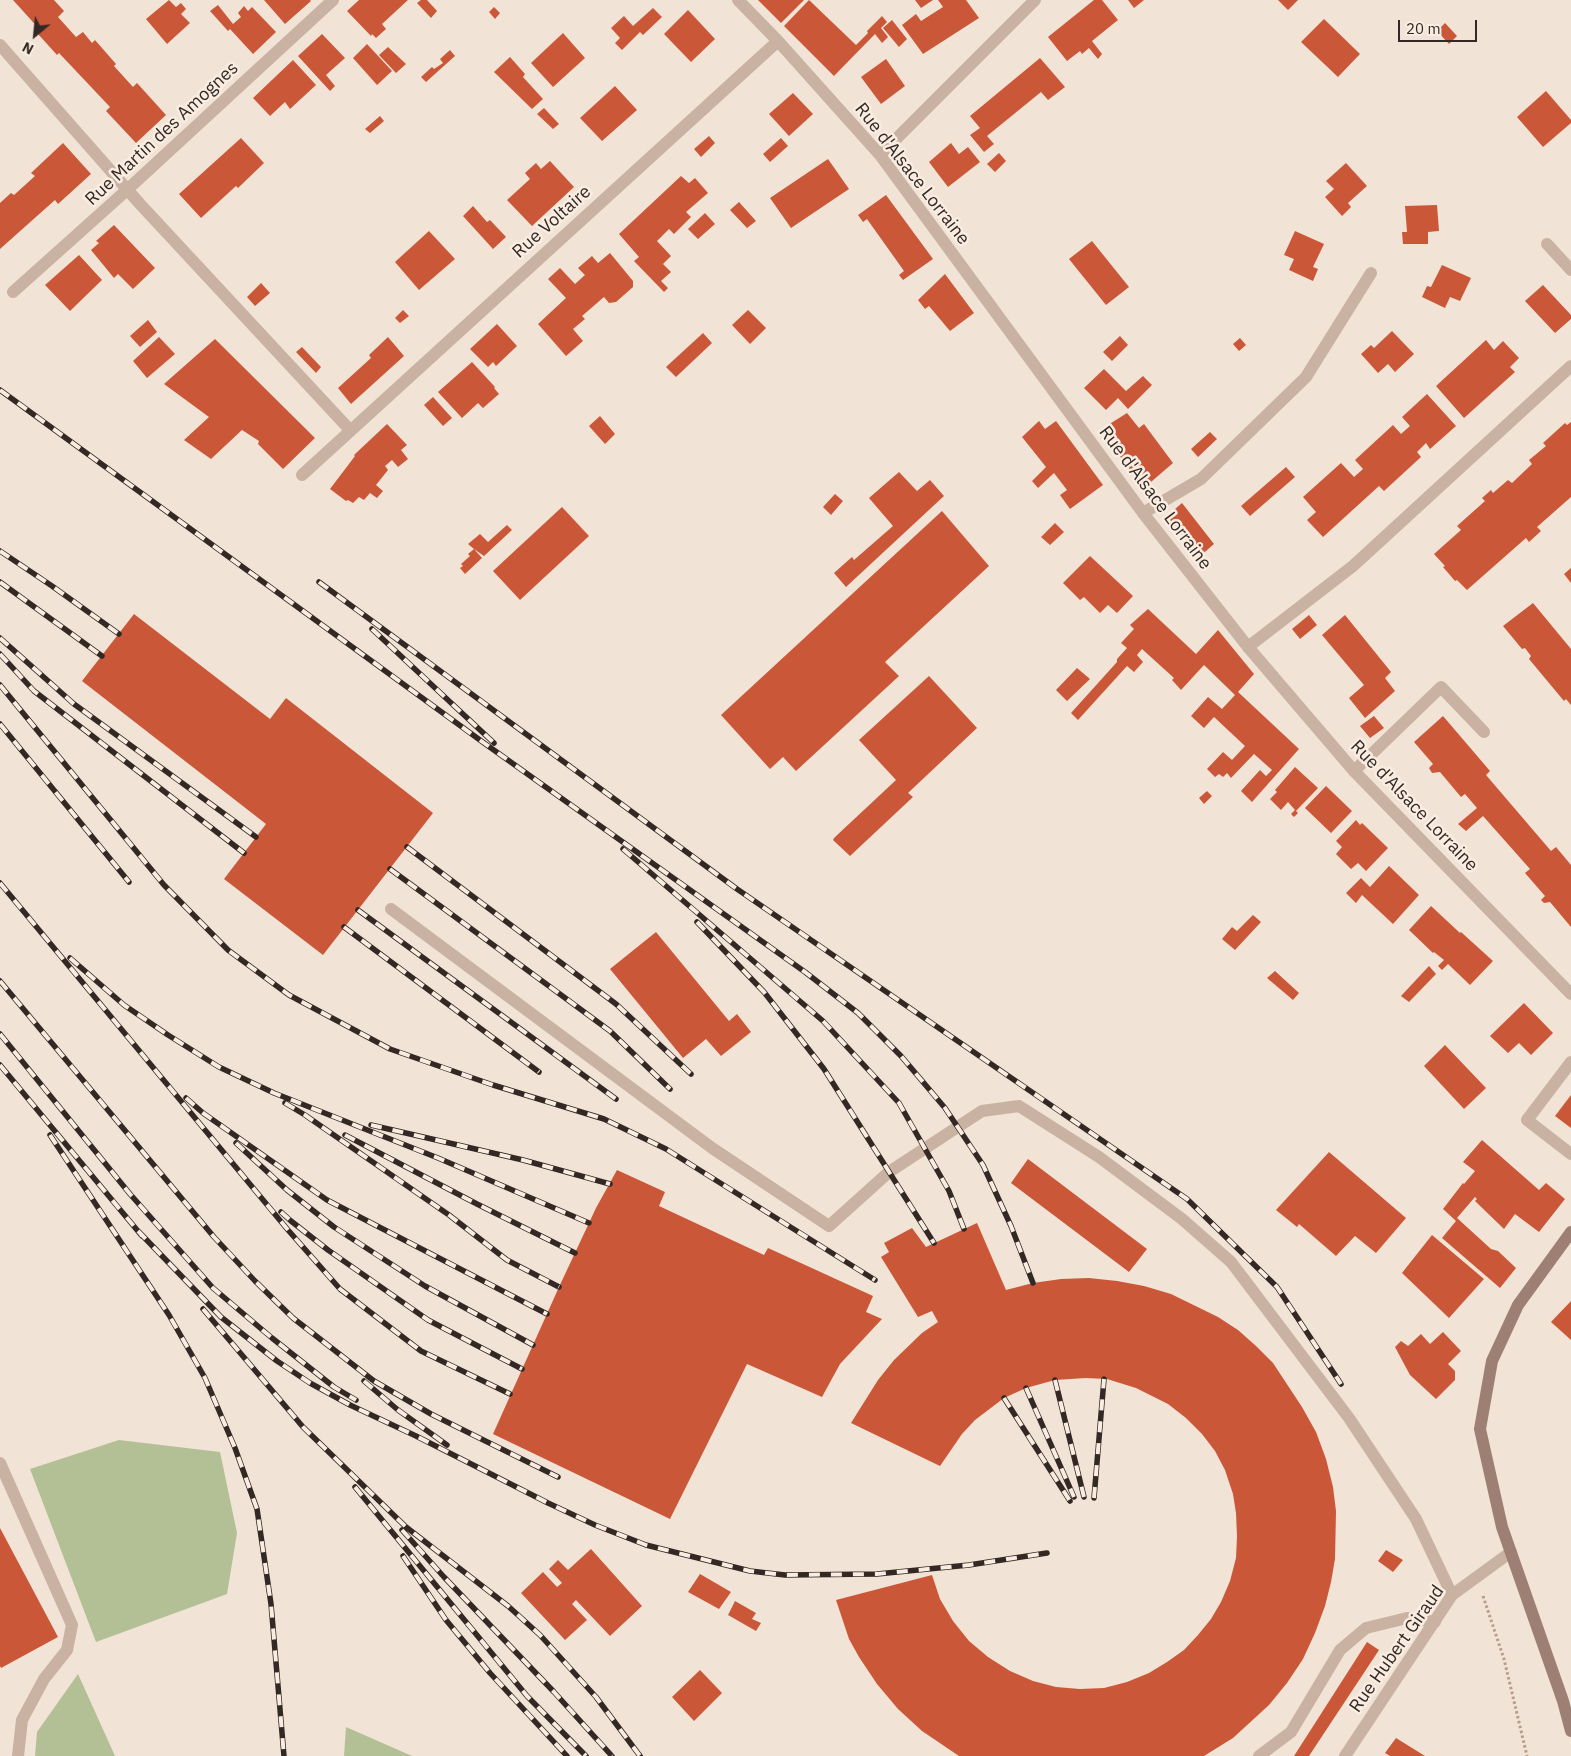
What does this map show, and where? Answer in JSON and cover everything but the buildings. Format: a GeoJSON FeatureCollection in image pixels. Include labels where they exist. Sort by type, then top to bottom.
{"type":"FeatureCollection","features":[{"type":"Feature","properties":{"kind":"main road"},"geometry":{"type":"LineString","coordinates":[[1571,1232],[1518,1305],[1492,1361],[1480,1429],[1502,1527],[1563,1701],[1571,1731]]}},
{"type":"Feature","properties":{"kind":"street","name":"Rue Martin des Amognes"},"geometry":{"type":"LineString","coordinates":[[13,292],[333,0]]}},
{"type":"Feature","properties":{"kind":"street","name":"Rue d'Alsace Lorraine"},"geometry":{"type":"LineString","coordinates":[[738,0],[778,41],[880,155],[1143,513],[1248,646],[1354,771],[1570,991]]}},
{"type":"Feature","properties":{"kind":"street"},"geometry":{"type":"LineString","coordinates":[[880,155],[1035,0]]}},
{"type":"Feature","properties":{"kind":"street","name":"Rue Voltaire"},"geometry":{"type":"LineString","coordinates":[[302,475],[778,41]]}},
{"type":"Feature","properties":{"kind":"street"},"geometry":{"type":"LineString","coordinates":[[0,45],[140,204],[350,430]]}},
{"type":"Feature","properties":{"kind":"street"},"geometry":{"type":"LineString","coordinates":[[1547,244],[1571,270]]}},
{"type":"Feature","properties":{"kind":"street"},"geometry":{"type":"LineString","coordinates":[[1143,513],[1201,479],[1306,377],[1371,273]]}},
{"type":"Feature","properties":{"kind":"street"},"geometry":{"type":"LineString","coordinates":[[1248,646],[1353,566],[1571,366]]}},
{"type":"Feature","properties":{"kind":"street"},"geometry":{"type":"LineString","coordinates":[[1354,771],[1441,687],[1484,732]]}},
{"type":"Feature","properties":{"kind":"street"},"geometry":{"type":"LineString","coordinates":[[391,909],[712,1148],[829,1226],[889,1172],[982,1111],[1019,1106],[1099,1157],[1182,1219],[1231,1262],[1349,1418],[1370,1449],[1416,1519],[1452,1595]]}},
{"type":"Feature","properties":{"kind":"street"},"geometry":{"type":"LineString","coordinates":[[1571,1062],[1527,1120],[1571,1154]]}},
{"type":"Feature","properties":{"kind":"street"},"geometry":{"type":"LineString","coordinates":[[0,1463],[72,1625],[67,1650],[44,1680],[22,1720],[18,1756]]}},
{"type":"Feature","properties":{"kind":"street","name":"Rue Hubert Giraud"},"geometry":{"type":"LineString","coordinates":[[1345,1756],[1452,1595],[1511,1552]]}},
{"type":"Feature","properties":{"kind":"street"},"geometry":{"type":"LineString","coordinates":[[1259,1756],[1291,1732],[1340,1650],[1366,1628],[1407,1618],[1435,1622]]}},
{"type":"Feature","properties":{"kind":"path"},"geometry":{"type":"LineString","coordinates":[[1477,1577],[1504,1659],[1527,1756]]}},
{"type":"Feature","properties":{"kind":"green space"},"geometry":{"type":"Polygon","coordinates":[[[119,1440],[220,1452],[237,1533],[227,1594],[96,1642],[30,1469],[119,1440]]]}},
{"type":"Feature","properties":{"kind":"green space"},"geometry":{"type":"Polygon","coordinates":[[[78,1674],[115,1756],[35,1756],[37,1732],[78,1674]]]}},
{"type":"Feature","properties":{"kind":"green space"},"geometry":{"type":"Polygon","coordinates":[[[346,1727],[412,1756],[344,1756],[346,1727]]]}},
{"type":"Feature","properties":{"kind":"railway"},"geometry":{"type":"LineString","coordinates":[[0,390],[484,743],[805,972],[858,1013],[901,1056],[945,1108],[983,1165],[1011,1226],[1033,1283]]}},
{"type":"Feature","properties":{"kind":"railway"},"geometry":{"type":"LineString","coordinates":[[0,551],[119,634]]}},
{"type":"Feature","properties":{"kind":"railway"},"geometry":{"type":"LineString","coordinates":[[0,582],[102,656]]}},
{"type":"Feature","properties":{"kind":"railway"},"geometry":{"type":"LineString","coordinates":[[319,582],[737,889],[1187,1199],[1277,1287],[1341,1384]]}},
{"type":"Feature","properties":{"kind":"railway"},"geometry":{"type":"LineString","coordinates":[[372,629],[494,743]]}},
{"type":"Feature","properties":{"kind":"railway"},"geometry":{"type":"LineString","coordinates":[[0,638],[74,704],[256,837]]}},
{"type":"Feature","properties":{"kind":"railway"},"geometry":{"type":"LineString","coordinates":[[0,654],[34,691],[244,853]]}},
{"type":"Feature","properties":{"kind":"railway"},"geometry":{"type":"LineString","coordinates":[[0,685],[164,885],[228,950],[289,995],[390,1049],[493,1085],[604,1119],[666,1149],[875,1280]]}},
{"type":"Feature","properties":{"kind":"railway"},"geometry":{"type":"LineString","coordinates":[[0,724],[129,882]]}},
{"type":"Feature","properties":{"kind":"railway"},"geometry":{"type":"LineString","coordinates":[[407,847],[616,1004],[691,1074]]}},
{"type":"Feature","properties":{"kind":"railway"},"geometry":{"type":"LineString","coordinates":[[623,849],[823,1021],[899,1103],[949,1191],[964,1229]]}},
{"type":"Feature","properties":{"kind":"railway"},"geometry":{"type":"LineString","coordinates":[[390,869],[610,1031],[670,1089]]}},
{"type":"Feature","properties":{"kind":"railway"},"geometry":{"type":"LineString","coordinates":[[0,883],[288,1230],[340,1289],[421,1351],[510,1394]]}},
{"type":"Feature","properties":{"kind":"railway"},"geometry":{"type":"LineString","coordinates":[[358,910],[616,1099]]}},
{"type":"Feature","properties":{"kind":"railway"},"geometry":{"type":"LineString","coordinates":[[697,922],[764,992],[824,1069],[934,1243]]}},
{"type":"Feature","properties":{"kind":"railway"},"geometry":{"type":"LineString","coordinates":[[344,927],[539,1072]]}},
{"type":"Feature","properties":{"kind":"railway"},"geometry":{"type":"LineString","coordinates":[[70,958],[124,1005],[219,1067],[274,1093],[438,1158],[589,1223]]}},
{"type":"Feature","properties":{"kind":"railway"},"geometry":{"type":"LineString","coordinates":[[0,981],[214,1237],[293,1318],[374,1381],[431,1414],[558,1477]]}},
{"type":"Feature","properties":{"kind":"railway"},"geometry":{"type":"LineString","coordinates":[[0,1034],[130,1194],[213,1288],[334,1387],[356,1400]]}},
{"type":"Feature","properties":{"kind":"railway"},"geometry":{"type":"LineString","coordinates":[[0,1065],[142,1236]]}},
{"type":"Feature","properties":{"kind":"railway"},"geometry":{"type":"LineString","coordinates":[[186,1098],[203,1113],[327,1200],[547,1314]]}},
{"type":"Feature","properties":{"kind":"railway"},"geometry":{"type":"LineString","coordinates":[[285,1103],[449,1215],[507,1260],[559,1287]]}},
{"type":"Feature","properties":{"kind":"railway"},"geometry":{"type":"LineString","coordinates":[[371,1125],[523,1160],[610,1184]]}},
{"type":"Feature","properties":{"kind":"railway"},"geometry":{"type":"LineString","coordinates":[[50,1135],[169,1315],[205,1378],[235,1448],[257,1509],[271,1604],[284,1756]]}},
{"type":"Feature","properties":{"kind":"railway"},"geometry":{"type":"LineString","coordinates":[[345,1135],[575,1253]]}},
{"type":"Feature","properties":{"kind":"railway"},"geometry":{"type":"LineString","coordinates":[[236,1143],[287,1190],[334,1227],[425,1286],[533,1345]]}},
{"type":"Feature","properties":{"kind":"railway"},"geometry":{"type":"LineString","coordinates":[[281,1212],[328,1250],[428,1320],[522,1369]]}},
{"type":"Feature","properties":{"kind":"railway"},"geometry":{"type":"LineString","coordinates":[[138,1231],[221,1317],[277,1361],[310,1383],[350,1405],[548,1503],[595,1525],[646,1545],[750,1571],[785,1575],[877,1574],[969,1565],[1047,1553]]}},
{"type":"Feature","properties":{"kind":"railway"},"geometry":{"type":"LineString","coordinates":[[203,1309],[303,1427],[406,1527],[508,1606],[540,1635],[596,1697],[640,1756]]}},
{"type":"Feature","properties":{"kind":"railway"},"geometry":{"type":"LineString","coordinates":[[1094,1498],[1104,1379]]}},
{"type":"Feature","properties":{"kind":"railway"},"geometry":{"type":"LineString","coordinates":[[1055,1380],[1084,1497]]}},
{"type":"Feature","properties":{"kind":"railway"},"geometry":{"type":"LineString","coordinates":[[364,1381],[398,1410],[447,1445]]}},
{"type":"Feature","properties":{"kind":"railway"},"geometry":{"type":"LineString","coordinates":[[1026,1388],[1074,1497]]}},
{"type":"Feature","properties":{"kind":"railway"},"geometry":{"type":"LineString","coordinates":[[1004,1398],[1070,1501]]}},
{"type":"Feature","properties":{"kind":"railway"},"geometry":{"type":"LineString","coordinates":[[355,1487],[527,1696],[586,1756]]}},
{"type":"Feature","properties":{"kind":"railway"},"geometry":{"type":"LineString","coordinates":[[402,1530],[612,1756]]}},
{"type":"Feature","properties":{"kind":"railway"},"geometry":{"type":"LineString","coordinates":[[403,1556],[446,1620],[490,1673],[567,1756]]}}]}
